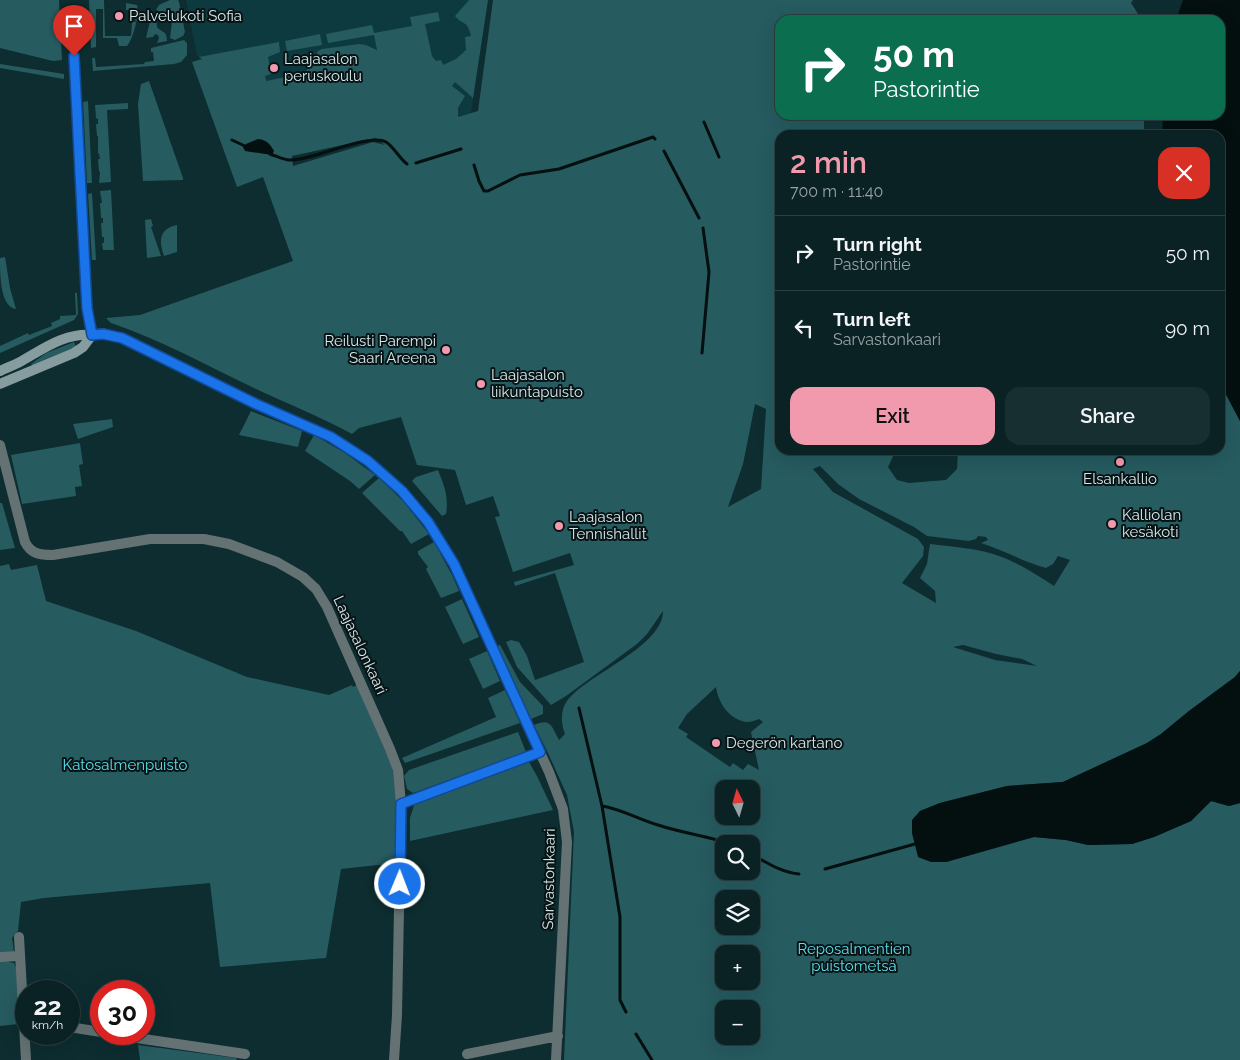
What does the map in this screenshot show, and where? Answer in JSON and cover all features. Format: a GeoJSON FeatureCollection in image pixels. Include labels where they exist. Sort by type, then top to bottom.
{"type":"FeatureCollection","features":[{"type":"Feature","properties":{"kind":"street"},"geometry":{"type":"LineString","coordinates":[[0,384],[74,353],[83,347],[92,335],[87,308],[74,56]]}},
{"type":"Feature","properties":{"kind":"street","name":"Sarvastonkaari"},"geometry":{"type":"LineString","coordinates":[[0,371],[25,360],[40,349],[73,336],[103,334],[122,338],[268,409],[325,434],[351,449],[387,476],[423,515],[454,564],[540,752],[563,809],[567,842],[556,1060]]}},
{"type":"Feature","properties":{"kind":"street","name":"Laajasalonkaari"},"geometry":{"type":"LineString","coordinates":[[0,445],[25,542],[33,553],[53,554],[150,539],[204,539],[230,544],[276,562],[302,577],[316,589],[334,622],[398,770],[401,804],[397,1015],[394,1060]]}},
{"type":"Feature","properties":{"kind":"street"},"geometry":{"type":"LineString","coordinates":[[401,804],[540,752]]}},
{"type":"Feature","properties":{"kind":"street"},"geometry":{"type":"LineString","coordinates":[[19,937],[21,980]]}},
{"type":"Feature","properties":{"kind":"street"},"geometry":{"type":"LineString","coordinates":[[1,957],[19,956]]}},
{"type":"Feature","properties":{"kind":"street"},"geometry":{"type":"LineString","coordinates":[[467,1054],[558,1036]]}},
{"type":"Feature","properties":{"kind":"street"},"geometry":{"type":"LineString","coordinates":[[155,1041],[245,1054]]}},
{"type":"Feature","properties":{"kind":"street"},"geometry":{"type":"LineString","coordinates":[[26,1045],[26,1060]]}},
{"type":"Feature","properties":{"kind":"shaded area","name":"Laajasalon peruskoulu"},"geometry":{"type":"Polygon","coordinates":[[[186,0],[488,0],[471,113],[400,136],[283,78],[241,86],[197,56],[186,0]]]}},
{"type":"Feature","properties":{"kind":"shaded area"},"geometry":{"type":"Polygon","coordinates":[[[1183,0],[1240,0],[1240,421],[1225,392],[1225,130],[1162,130],[1163,120],[1225,120],[1225,15],[1178,15],[1183,0]]]}},
{"type":"Feature","properties":{"kind":"shaded area"},"geometry":{"type":"Polygon","coordinates":[[[258,139],[270,144],[274,151],[272,155],[245,151],[243,147],[246,144],[258,139]]]}},
{"type":"Feature","properties":{"kind":"shaded area"},"geometry":{"type":"Polygon","coordinates":[[[1240,671],[1240,803],[1229,806],[1211,801],[1191,821],[1132,844],[1088,845],[1066,840],[1034,837],[946,862],[931,862],[918,857],[912,833],[912,820],[920,811],[940,803],[1007,786],[1063,782],[1147,743],[1235,677],[1240,671]]]}},
{"type":"Feature","properties":{"kind":"green space"},"geometry":{"type":"Polygon","coordinates":[[[0,0],[59,0],[62,60],[53,61],[0,48],[0,0]]]}},
{"type":"Feature","properties":{"kind":"green space"},"geometry":{"type":"Polygon","coordinates":[[[89,0],[104,0],[105,36],[131,36],[132,22],[136,22],[132,38],[127,46],[119,46],[117,38],[103,38],[103,9],[96,9],[96,47],[91,48],[89,0]]]}},
{"type":"Feature","properties":{"kind":"green space"},"geometry":{"type":"Polygon","coordinates":[[[170,0],[178,0],[179,2],[185,32],[183,36],[175,40],[170,38],[172,21],[166,14],[156,10],[159,5],[170,0]]]}},
{"type":"Feature","properties":{"kind":"green space","name":"Reposalmentien puistometsä"},"geometry":{"type":"Polygon","coordinates":[[[469,0],[488,0],[473,98],[455,82],[452,86],[465,96],[458,108],[458,117],[478,111],[493,0],[1133,0],[1131,3],[1139,15],[775,15],[775,120],[1144,120],[1144,130],[775,130],[775,455],[894,455],[888,467],[897,480],[909,483],[946,480],[957,469],[958,455],[1225,455],[1225,392],[1240,421],[1240,671],[1235,677],[1147,743],[1063,782],[1007,786],[940,803],[920,811],[912,833],[915,844],[946,862],[1034,837],[1066,840],[1088,845],[1132,844],[1191,821],[1211,801],[1229,806],[1240,803],[1240,1060],[564,1060],[574,832],[567,795],[534,725],[544,722],[548,723],[559,740],[565,734],[562,718],[563,709],[567,701],[577,691],[638,648],[651,636],[660,624],[663,611],[647,634],[637,644],[551,705],[517,667],[506,642],[511,640],[519,642],[527,656],[535,680],[584,662],[555,573],[515,586],[514,582],[574,565],[570,553],[513,572],[495,517],[500,516],[493,496],[466,505],[455,470],[417,465],[401,417],[359,428],[352,434],[166,345],[111,323],[106,318],[140,315],[293,261],[263,177],[237,187],[192,62],[202,59],[199,57],[279,42],[280,52],[268,57],[271,74],[265,76],[266,81],[305,73],[318,51],[322,49],[359,44],[377,50],[374,35],[328,43],[326,34],[372,25],[374,33],[412,26],[410,17],[438,12],[440,21],[425,24],[432,56],[436,61],[441,60],[443,65],[456,59],[466,50],[465,37],[471,36],[466,25],[455,16],[469,0]],[[375,138],[292,156],[293,166],[373,142],[385,145],[375,138]],[[755,404],[743,464],[728,507],[761,489],[766,409],[755,404]],[[820,466],[813,469],[833,492],[918,539],[924,547],[923,556],[902,583],[936,603],[935,591],[920,578],[927,564],[930,544],[991,553],[1021,566],[1054,586],[1070,560],[1058,556],[1053,564],[1046,568],[981,543],[988,540],[986,537],[978,536],[976,539],[969,541],[927,536],[914,527],[859,499],[838,484],[820,466]],[[963,645],[953,647],[995,660],[1037,666],[1022,659],[963,645]],[[716,687],[687,714],[678,728],[688,734],[686,737],[730,767],[733,763],[743,770],[748,764],[759,770],[751,732],[763,722],[759,719],[747,722],[735,718],[722,704],[716,687]]]}},
{"type":"Feature","properties":{"kind":"green space"},"geometry":{"type":"Polygon","coordinates":[[[126,3],[137,5],[136,22],[133,10],[126,10],[126,3]]]}},
{"type":"Feature","properties":{"kind":"green space"},"geometry":{"type":"Polygon","coordinates":[[[151,17],[156,18],[157,27],[165,33],[167,41],[157,43],[159,38],[155,34],[153,37],[146,38],[151,17]]]}},
{"type":"Feature","properties":{"kind":"green space"},"geometry":{"type":"Polygon","coordinates":[[[320,34],[322,45],[287,51],[285,41],[320,34]]]}},
{"type":"Feature","properties":{"kind":"green space"},"geometry":{"type":"Polygon","coordinates":[[[184,40],[187,43],[187,55],[181,62],[93,71],[92,58],[95,58],[96,67],[144,64],[145,62],[154,61],[151,48],[184,40]]]}},
{"type":"Feature","properties":{"kind":"green space"},"geometry":{"type":"Polygon","coordinates":[[[0,64],[64,74],[64,79],[0,68],[0,64]]]}},
{"type":"Feature","properties":{"kind":"green space"},"geometry":{"type":"Polygon","coordinates":[[[149,81],[183,180],[143,181],[138,104],[141,84],[149,81]]]}},
{"type":"Feature","properties":{"kind":"green space"},"geometry":{"type":"Polygon","coordinates":[[[88,101],[92,183],[87,183],[83,102],[88,101]]]}},
{"type":"Feature","properties":{"kind":"green space"},"geometry":{"type":"Polygon","coordinates":[[[128,103],[128,109],[107,110],[111,182],[99,183],[98,159],[100,159],[96,124],[98,124],[98,119],[96,118],[95,105],[128,103]]]}},
{"type":"Feature","properties":{"kind":"green space"},"geometry":{"type":"Polygon","coordinates":[[[111,190],[114,250],[103,250],[102,243],[104,243],[104,237],[102,237],[101,223],[103,223],[103,218],[101,218],[100,203],[102,203],[100,191],[111,190]]]}},
{"type":"Feature","properties":{"kind":"green space"},"geometry":{"type":"Polygon","coordinates":[[[92,193],[96,260],[92,260],[88,194],[92,193]]]}},
{"type":"Feature","properties":{"kind":"green space"},"geometry":{"type":"Polygon","coordinates":[[[151,219],[153,226],[151,227],[161,256],[147,258],[145,220],[151,219]]]}},
{"type":"Feature","properties":{"kind":"green space"},"geometry":{"type":"Polygon","coordinates":[[[177,225],[177,252],[164,256],[161,246],[163,233],[177,225]]]}},
{"type":"Feature","properties":{"kind":"green space"},"geometry":{"type":"Polygon","coordinates":[[[5,257],[10,288],[16,309],[7,302],[2,289],[0,258],[5,257]]]}},
{"type":"Feature","properties":{"kind":"green space"},"geometry":{"type":"Polygon","coordinates":[[[75,293],[77,293],[78,314],[74,320],[0,353],[0,346],[28,333],[29,335],[52,326],[51,323],[60,319],[60,316],[76,315],[75,293]]]}},
{"type":"Feature","properties":{"kind":"green space"},"geometry":{"type":"Polygon","coordinates":[[[74,342],[77,349],[33,367],[31,364],[46,353],[74,342]]]}},
{"type":"Feature","properties":{"kind":"green space"},"geometry":{"type":"Polygon","coordinates":[[[251,411],[302,431],[298,447],[239,435],[251,411]]]}},
{"type":"Feature","properties":{"kind":"green space"},"geometry":{"type":"Polygon","coordinates":[[[112,419],[113,427],[78,439],[73,424],[112,419]]]}},
{"type":"Feature","properties":{"kind":"green space"},"geometry":{"type":"Polygon","coordinates":[[[314,435],[345,453],[375,475],[359,489],[305,451],[314,435]]]}},
{"type":"Feature","properties":{"kind":"green space"},"geometry":{"type":"Polygon","coordinates":[[[80,443],[83,464],[79,465],[82,486],[75,487],[76,496],[22,504],[11,455],[80,443]]]}},
{"type":"Feature","properties":{"kind":"green space"},"geometry":{"type":"Polygon","coordinates":[[[438,470],[447,502],[446,514],[442,516],[412,481],[416,477],[438,470]]]}},
{"type":"Feature","properties":{"kind":"green space"},"geometry":{"type":"Polygon","coordinates":[[[379,478],[403,501],[429,534],[411,544],[402,531],[362,493],[379,478]]]}},
{"type":"Feature","properties":{"kind":"green space"},"geometry":{"type":"Polygon","coordinates":[[[0,503],[2,503],[15,548],[0,550],[0,503]]]}},
{"type":"Feature","properties":{"kind":"green space"},"geometry":{"type":"Polygon","coordinates":[[[434,542],[459,591],[441,598],[426,569],[428,567],[418,554],[418,551],[434,542]]]}},
{"type":"Feature","properties":{"kind":"green space","name":"Katosalmenpuisto"},"geometry":{"type":"Polygon","coordinates":[[[9,564],[11,570],[37,565],[46,601],[136,631],[247,677],[329,695],[352,685],[353,687],[357,685],[392,766],[397,794],[396,863],[341,869],[326,958],[220,967],[210,883],[44,898],[21,902],[18,931],[12,938],[14,952],[0,954],[0,566],[9,564]]]}},
{"type":"Feature","properties":{"kind":"green space"},"geometry":{"type":"Polygon","coordinates":[[[462,599],[479,637],[463,644],[445,607],[462,599]]]}},
{"type":"Feature","properties":{"kind":"green space"},"geometry":{"type":"Polygon","coordinates":[[[500,645],[520,682],[543,706],[543,714],[531,719],[497,646],[500,645]]]}},
{"type":"Feature","properties":{"kind":"green space"},"geometry":{"type":"Polygon","coordinates":[[[487,651],[500,681],[483,689],[469,659],[487,651]]]}},
{"type":"Feature","properties":{"kind":"green space"},"geometry":{"type":"Polygon","coordinates":[[[505,690],[520,723],[405,763],[402,758],[496,717],[488,698],[505,690]]]}},
{"type":"Feature","properties":{"kind":"green space"},"geometry":{"type":"Polygon","coordinates":[[[518,732],[526,752],[413,793],[407,789],[404,776],[409,770],[518,732]]]}},
{"type":"Feature","properties":{"kind":"green space"},"geometry":{"type":"Polygon","coordinates":[[[529,762],[553,810],[410,841],[410,818],[414,805],[529,762]]]}},
{"type":"Feature","properties":{"kind":"green space"},"geometry":{"type":"Polygon","coordinates":[[[0,960],[14,963],[17,980],[15,980],[15,1024],[0,1026],[0,960]]]}},
{"type":"Feature","properties":{"kind":"green space"},"geometry":{"type":"Polygon","coordinates":[[[138,1045],[236,1058],[237,1060],[140,1060],[138,1045]]]}},
{"type":"Feature","properties":{"kind":"waterway"},"geometry":{"type":"LineString","coordinates":[[704,122],[719,157]]}},
{"type":"Feature","properties":{"kind":"waterway"},"geometry":{"type":"LineString","coordinates":[[474,165],[484,191],[488,191],[520,175],[559,169],[653,137],[655,139]]}},
{"type":"Feature","properties":{"kind":"waterway"},"geometry":{"type":"LineString","coordinates":[[232,140],[247,147]]}},
{"type":"Feature","properties":{"kind":"waterway"},"geometry":{"type":"LineString","coordinates":[[270,154],[288,160],[298,159],[353,144],[378,140],[389,144],[407,164]]}},
{"type":"Feature","properties":{"kind":"waterway"},"geometry":{"type":"LineString","coordinates":[[416,163],[461,149]]}},
{"type":"Feature","properties":{"kind":"waterway"},"geometry":{"type":"LineString","coordinates":[[664,151],[699,218]]}},
{"type":"Feature","properties":{"kind":"waterway"},"geometry":{"type":"LineString","coordinates":[[702,353],[709,272],[703,228]]}},
{"type":"Feature","properties":{"kind":"waterway"},"geometry":{"type":"LineString","coordinates":[[579,708],[602,806],[620,917],[620,1000],[626,1012]]}},
{"type":"Feature","properties":{"kind":"waterway"},"geometry":{"type":"LineString","coordinates":[[602,806],[616,809],[667,828],[715,840]]}},
{"type":"Feature","properties":{"kind":"waterway"},"geometry":{"type":"LineString","coordinates":[[825,869],[915,844]]}},
{"type":"Feature","properties":{"kind":"waterway"},"geometry":{"type":"LineString","coordinates":[[760,859],[780,869],[799,874]]}},
{"type":"Feature","properties":{"kind":"waterway"},"geometry":{"type":"LineString","coordinates":[[636,1034],[652,1060]]}},
{"type":"Feature","properties":{"kind":"place","name":"Palvelukoti Sofia"},"geometry":{"type":"Point","coordinates":[119,16]}},
{"type":"Feature","properties":{"kind":"place","name":"Laajasalon peruskoulu"},"geometry":{"type":"Point","coordinates":[274,68]}},
{"type":"Feature","properties":{"kind":"place","name":"Reilusti Parempi Saari Areena"},"geometry":{"type":"Point","coordinates":[446,350]}},
{"type":"Feature","properties":{"kind":"place","name":"Laajasalon liikuntapuisto"},"geometry":{"type":"Point","coordinates":[481,384]}},
{"type":"Feature","properties":{"kind":"place","name":"Elsankallio"},"geometry":{"type":"Point","coordinates":[1120,462]}},
{"type":"Feature","properties":{"kind":"place","name":"Kalliolan kesäkoti"},"geometry":{"type":"Point","coordinates":[1112,524]}},
{"type":"Feature","properties":{"kind":"place","name":"Laajasalon Tennishallit"},"geometry":{"type":"Point","coordinates":[559,526]}},
{"type":"Feature","properties":{"kind":"place","name":"Degerön kartano"},"geometry":{"type":"Point","coordinates":[716,743]}},
{"type":"Feature","properties":{"kind":"route"},"geometry":{"type":"LineString","coordinates":[[74,56],[87,308],[92,335],[110,334],[122,338],[256,404],[313,428],[351,449],[387,476],[417,508],[443,544],[465,586],[540,752],[401,804],[400,884]]}}]}
